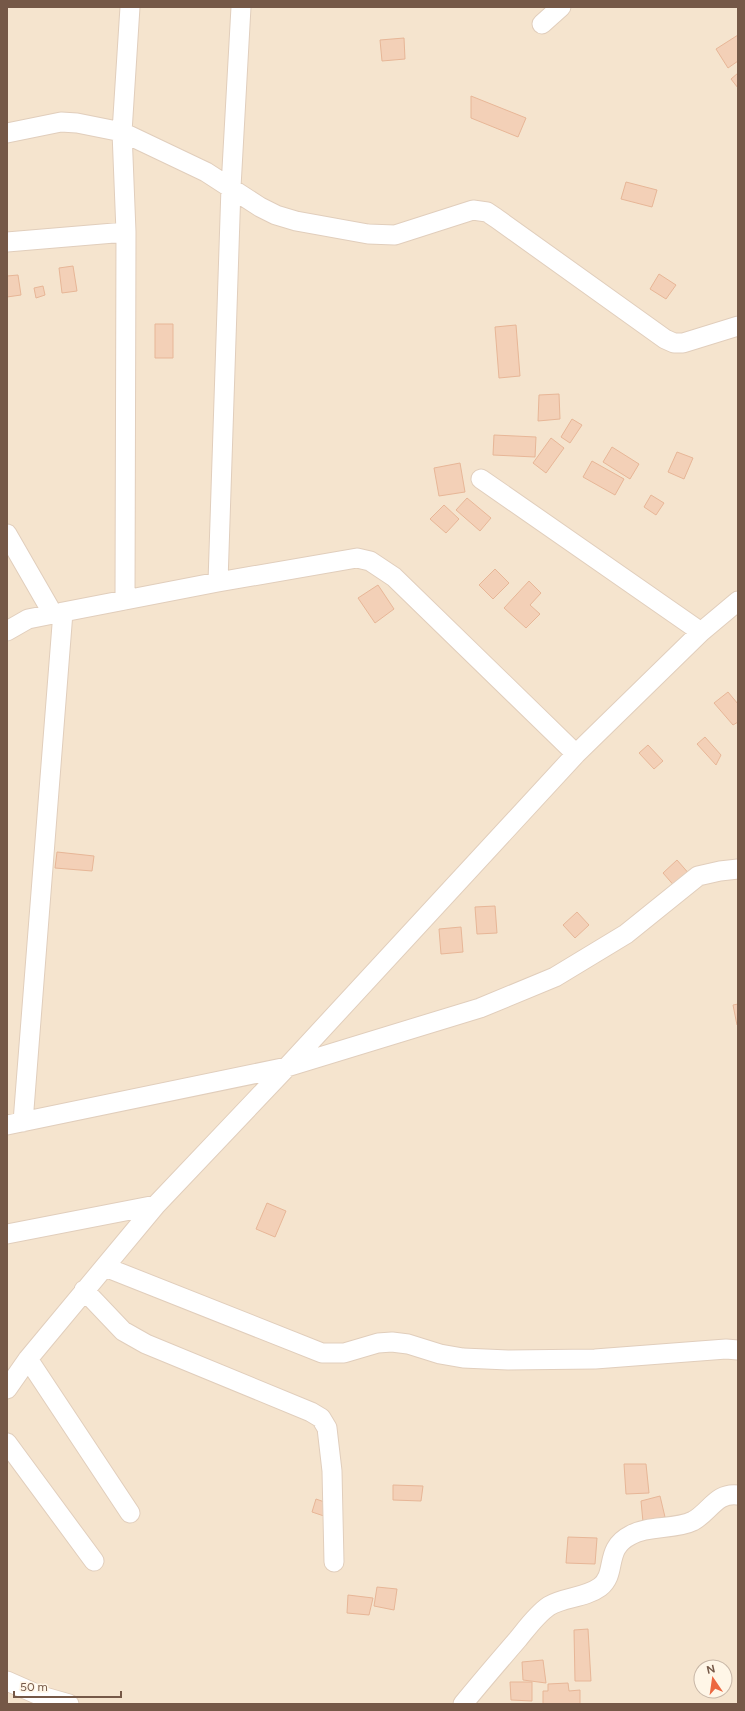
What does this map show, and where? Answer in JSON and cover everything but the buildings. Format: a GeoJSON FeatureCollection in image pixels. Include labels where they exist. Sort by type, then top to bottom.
{"type":"FeatureCollection","features":[{"type":"Feature","properties":{"kind":"street"},"geometry":{"type":"LineString","coordinates":[[125,600],[126,232],[122,132],[130,7]]}},
{"type":"Feature","properties":{"kind":"street"},"geometry":{"type":"LineString","coordinates":[[218,582],[231,187],[242,7]]}},
{"type":"Feature","properties":{"kind":"street"},"geometry":{"type":"LineString","coordinates":[[542,24],[561,7]]}},
{"type":"Feature","properties":{"kind":"street"},"geometry":{"type":"LineString","coordinates":[[7,133],[61,122],[77,123],[122,132],[177,157],[231,187],[260,207],[276,215],[296,221],[382,236],[395,235],[465,212],[480,210],[496,218],[665,339],[674,343],[683,343],[738,326]]}},
{"type":"Feature","properties":{"kind":"street"},"geometry":{"type":"LineString","coordinates":[[7,242],[126,232]]}},
{"type":"Feature","properties":{"kind":"street"},"geometry":{"type":"LineString","coordinates":[[481,479],[701,632]]}},
{"type":"Feature","properties":{"kind":"street"},"geometry":{"type":"LineString","coordinates":[[7,534],[58,613],[15,1123],[287,1067],[480,1008],[555,977],[626,934],[698,876],[720,870],[738,868]]}},
{"type":"Feature","properties":{"kind":"street"},"geometry":{"type":"LineString","coordinates":[[7,631],[28,619],[218,582],[344,559],[357,558],[370,561],[394,577],[576,754]]}},
{"type":"Feature","properties":{"kind":"street"},"geometry":{"type":"LineString","coordinates":[[7,1388],[28,1359],[84,1290],[156,1205],[287,1067],[576,754],[701,632],[738,601]]}},
{"type":"Feature","properties":{"kind":"street"},"geometry":{"type":"LineString","coordinates":[[7,1234],[156,1205]]}},
{"type":"Feature","properties":{"kind":"street"},"geometry":{"type":"LineString","coordinates":[[105,1267],[322,1353],[344,1352],[378,1343],[392,1342],[408,1344],[440,1354],[463,1358],[508,1360],[595,1360],[726,1348],[738,1350]]}},
{"type":"Feature","properties":{"kind":"street"},"geometry":{"type":"LineString","coordinates":[[84,1290],[123,1331],[146,1344],[310,1412],[321,1418],[327,1428],[332,1472],[334,1562]]}},
{"type":"Feature","properties":{"kind":"street"},"geometry":{"type":"LineString","coordinates":[[28,1359],[130,1514]]}},
{"type":"Feature","properties":{"kind":"street"},"geometry":{"type":"LineString","coordinates":[[7,1443],[94,1560]]}},
{"type":"Feature","properties":{"kind":"street"},"geometry":{"type":"LineString","coordinates":[[463,1704],[534,1620],[549,1607],[600,1587],[608,1578],[614,1550],[623,1539],[633,1533],[682,1525],[694,1521],[718,1498],[725,1495],[738,1495]]}},
{"type":"Feature","properties":{"kind":"street"},"geometry":{"type":"LineString","coordinates":[[7,1681],[41,1696],[69,1704]]}},
{"type":"Feature","properties":{"kind":"shaded area"},"geometry":{"type":"Polygon","coordinates":[[[7,7],[738,7],[738,1704],[7,1704],[7,7]]]}}]}
